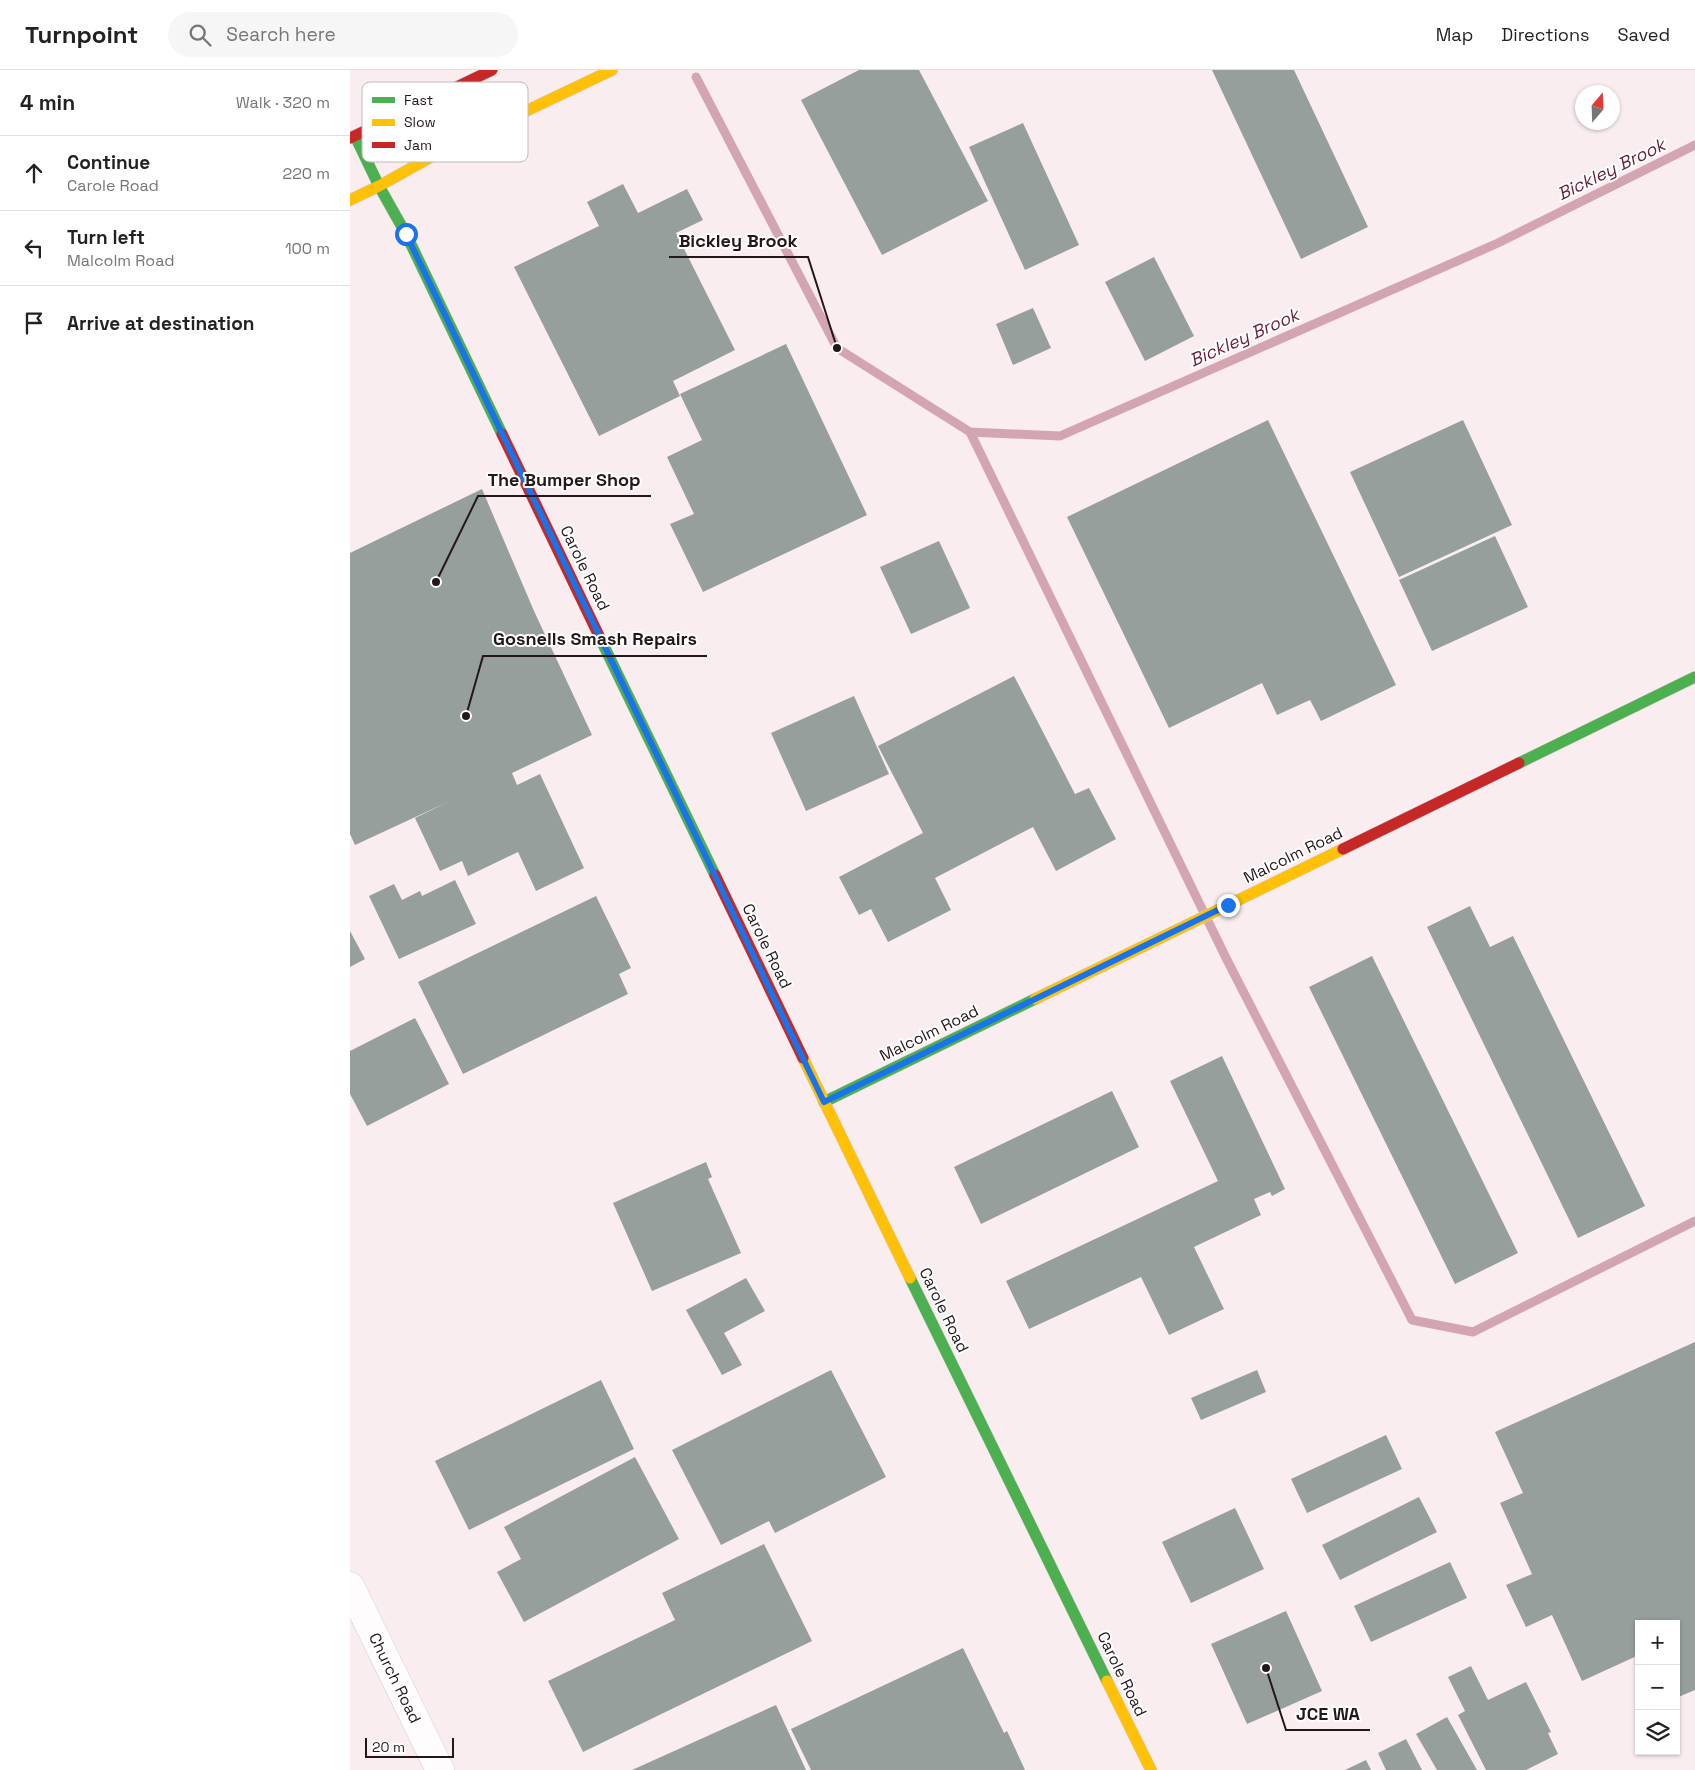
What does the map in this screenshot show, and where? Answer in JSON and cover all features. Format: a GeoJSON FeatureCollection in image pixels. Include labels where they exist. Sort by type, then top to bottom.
{"type":"FeatureCollection","features":[{"type":"Feature","properties":{"kind":"street"},"geometry":{"type":"LineString","coordinates":[[467,82],[492,70]]}},
{"type":"Feature","properties":{"kind":"street"},"geometry":{"type":"LineString","coordinates":[[528,110],[612,70]]}},
{"type":"Feature","properties":{"kind":"street","name":"Carole Road"},"geometry":{"type":"LineString","coordinates":[[352,137],[362,155]]}},
{"type":"Feature","properties":{"kind":"street","name":"Carole Road"},"geometry":{"type":"LineString","coordinates":[[366,162],[406,234],[824,1102],[1151,1770]]}},
{"type":"Feature","properties":{"kind":"street"},"geometry":{"type":"LineString","coordinates":[[350,200],[422,162]]}},
{"type":"Feature","properties":{"kind":"street","name":"Malcolm Road"},"geometry":{"type":"LineString","coordinates":[[824,1102],[1695,677]]}},
{"type":"Feature","properties":{"kind":"street","name":"Church Road"},"geometry":{"type":"LineString","coordinates":[[350,1586],[440,1770]]}},
{"type":"Feature","properties":{"kind":"building"},"geometry":{"type":"Polygon","coordinates":[[[859,70],[919,70],[988,201],[882,255],[801,100],[859,70]]]}},
{"type":"Feature","properties":{"kind":"building"},"geometry":{"type":"Polygon","coordinates":[[[1212,70],[1294,70],[1368,227],[1301,259],[1212,70]]]}},
{"type":"Feature","properties":{"kind":"building"},"geometry":{"type":"Polygon","coordinates":[[[1023,123],[1079,245],[1025,270],[969,147],[1023,123]]]}},
{"type":"Feature","properties":{"kind":"building"},"geometry":{"type":"Polygon","coordinates":[[[623,184],[638,213],[687,189],[703,220],[676,233],[735,350],[673,381],[680,396],[599,436],[514,267],[599,226],[587,202],[623,184]]]}},
{"type":"Feature","properties":{"kind":"building"},"geometry":{"type":"Polygon","coordinates":[[[1154,257],[1194,336],[1145,361],[1105,282],[1154,257]]]}},
{"type":"Feature","properties":{"kind":"building"},"geometry":{"type":"Polygon","coordinates":[[[1033,308],[1051,348],[1013,365],[996,324],[1033,308]]]}},
{"type":"Feature","properties":{"kind":"building"},"geometry":{"type":"Polygon","coordinates":[[[786,344],[867,515],[703,592],[670,524],[694,514],[667,457],[702,440],[680,394],[786,344]]]}},
{"type":"Feature","properties":{"kind":"building"},"geometry":{"type":"Polygon","coordinates":[[[1268,420],[1396,685],[1321,721],[1310,700],[1277,715],[1262,683],[1169,728],[1067,517],[1268,420]]]}},
{"type":"Feature","properties":{"kind":"building"},"geometry":{"type":"Polygon","coordinates":[[[1463,420],[1512,525],[1399,577],[1350,472],[1463,420]]]}},
{"type":"Feature","properties":{"kind":"building"},"geometry":{"type":"Polygon","coordinates":[[[482,489],[534,611],[592,735],[512,773],[517,785],[540,774],[584,868],[536,891],[518,852],[468,876],[462,861],[440,871],[415,818],[450,801],[355,845],[350,834],[350,553],[482,489]]]}},
{"type":"Feature","properties":{"kind":"building"},"geometry":{"type":"Polygon","coordinates":[[[1495,536],[1528,607],[1432,651],[1399,580],[1495,536]]]}},
{"type":"Feature","properties":{"kind":"building"},"geometry":{"type":"Polygon","coordinates":[[[939,541],[970,608],[911,634],[880,567],[939,541]]]}},
{"type":"Feature","properties":{"kind":"building"},"geometry":{"type":"Polygon","coordinates":[[[1014,676],[1075,794],[1089,788],[1116,839],[1056,871],[1033,827],[935,878],[951,910],[888,942],[871,909],[859,915],[839,877],[923,833],[878,746],[1014,676]]]}},
{"type":"Feature","properties":{"kind":"building"},"geometry":{"type":"Polygon","coordinates":[[[854,696],[889,774],[806,811],[771,733],[854,696]]]}},
{"type":"Feature","properties":{"kind":"building"},"geometry":{"type":"Polygon","coordinates":[[[455,880],[476,924],[399,959],[369,896],[394,884],[402,900],[420,891],[422,896],[455,880]]]}},
{"type":"Feature","properties":{"kind":"building"},"geometry":{"type":"Polygon","coordinates":[[[596,896],[631,968],[619,974],[628,994],[463,1074],[418,982],[596,896]]]}},
{"type":"Feature","properties":{"kind":"building"},"geometry":{"type":"Polygon","coordinates":[[[1470,906],[1490,947],[1513,936],[1645,1206],[1578,1238],[1427,927],[1470,906]]]}},
{"type":"Feature","properties":{"kind":"building"},"geometry":{"type":"Polygon","coordinates":[[[350,931],[365,959],[350,967],[350,931]]]}},
{"type":"Feature","properties":{"kind":"building"},"geometry":{"type":"Polygon","coordinates":[[[1372,956],[1518,1253],[1455,1284],[1309,987],[1372,956]]]}},
{"type":"Feature","properties":{"kind":"building"},"geometry":{"type":"Polygon","coordinates":[[[415,1018],[449,1084],[367,1126],[350,1094],[350,1051],[415,1018]]]}},
{"type":"Feature","properties":{"kind":"building"},"geometry":{"type":"Polygon","coordinates":[[[1222,1056],[1285,1189],[1272,1196],[1270,1192],[1254,1199],[1261,1215],[1194,1247],[1224,1309],[1169,1335],[1141,1277],[1029,1329],[1006,1281],[1218,1181],[1170,1081],[1222,1056]]]}},
{"type":"Feature","properties":{"kind":"building"},"geometry":{"type":"Polygon","coordinates":[[[1112,1091],[1139,1147],[981,1224],[954,1167],[1112,1091]]]}},
{"type":"Feature","properties":{"kind":"building"},"geometry":{"type":"Polygon","coordinates":[[[706,1162],[712,1177],[708,1179],[741,1253],[652,1291],[613,1203],[706,1162]]]}},
{"type":"Feature","properties":{"kind":"building"},"geometry":{"type":"Polygon","coordinates":[[[746,1278],[765,1311],[724,1333],[742,1365],[722,1375],[686,1310],[746,1278]]]}},
{"type":"Feature","properties":{"kind":"building"},"geometry":{"type":"Polygon","coordinates":[[[1695,1342],[1695,1690],[1680,1696],[1680,1620],[1635,1620],[1635,1657],[1582,1681],[1552,1615],[1526,1627],[1506,1585],[1532,1574],[1500,1503],[1523,1493],[1495,1432],[1695,1342]]]}},
{"type":"Feature","properties":{"kind":"building"},"geometry":{"type":"Polygon","coordinates":[[[831,1370],[886,1477],[775,1533],[769,1521],[721,1545],[672,1450],[831,1370]]]}},
{"type":"Feature","properties":{"kind":"building"},"geometry":{"type":"Polygon","coordinates":[[[1257,1370],[1266,1392],[1201,1420],[1191,1398],[1257,1370]]]}},
{"type":"Feature","properties":{"kind":"building"},"geometry":{"type":"Polygon","coordinates":[[[601,1380],[634,1449],[469,1530],[435,1461],[601,1380]]]}},
{"type":"Feature","properties":{"kind":"building"},"geometry":{"type":"Polygon","coordinates":[[[1386,1435],[1402,1469],[1307,1513],[1291,1479],[1386,1435]]]}},
{"type":"Feature","properties":{"kind":"building"},"geometry":{"type":"Polygon","coordinates":[[[635,1457],[679,1539],[524,1622],[497,1572],[521,1559],[504,1527],[635,1457]]]}},
{"type":"Feature","properties":{"kind":"building"},"geometry":{"type":"Polygon","coordinates":[[[1419,1497],[1437,1532],[1340,1580],[1322,1545],[1419,1497]]]}},
{"type":"Feature","properties":{"kind":"building"},"geometry":{"type":"Polygon","coordinates":[[[1235,1508],[1264,1569],[1191,1603],[1162,1542],[1235,1508]]]}},
{"type":"Feature","properties":{"kind":"building"},"geometry":{"type":"Polygon","coordinates":[[[764,1544],[812,1641],[583,1752],[548,1681],[675,1620],[662,1593],[764,1544]]]}},
{"type":"Feature","properties":{"kind":"building"},"geometry":{"type":"Polygon","coordinates":[[[1450,1562],[1467,1598],[1371,1642],[1354,1606],[1450,1562]]]}},
{"type":"Feature","properties":{"kind":"building"},"geometry":{"type":"Polygon","coordinates":[[[1286,1611],[1322,1691],[1247,1724],[1211,1644],[1286,1611]]]}},
{"type":"Feature","properties":{"kind":"building"},"geometry":{"type":"Polygon","coordinates":[[[963,1648],[1004,1733],[1007,1731],[1025,1770],[811,1770],[791,1729],[963,1648]]]}},
{"type":"Feature","properties":{"kind":"building"},"geometry":{"type":"Polygon","coordinates":[[[1471,1666],[1488,1700],[1526,1682],[1551,1732],[1548,1733],[1558,1754],[1526,1770],[1486,1770],[1458,1715],[1465,1711],[1448,1677],[1471,1666]]]}},
{"type":"Feature","properties":{"kind":"building"},"geometry":{"type":"Polygon","coordinates":[[[776,1705],[806,1770],[632,1770],[776,1705]]]}},
{"type":"Feature","properties":{"kind":"building"},"geometry":{"type":"Polygon","coordinates":[[[1447,1717],[1477,1770],[1437,1770],[1416,1734],[1447,1717]]]}},
{"type":"Feature","properties":{"kind":"building"},"geometry":{"type":"Polygon","coordinates":[[[1406,1739],[1422,1770],[1386,1770],[1378,1753],[1406,1739]]]}},
{"type":"Feature","properties":{"kind":"building"},"geometry":{"type":"Polygon","coordinates":[[[1366,1760],[1371,1770],[1345,1770],[1366,1760]]]}},
{"type":"Feature","properties":{"kind":"waterway","name":"Bickley Brook"},"geometry":{"type":"LineString","coordinates":[[696,77],[837,348],[970,432],[1060,436],[1498,243],[1695,145]]}},
{"type":"Feature","properties":{"kind":"waterway"},"geometry":{"type":"LineString","coordinates":[[970,432],[1226,958],[1412,1320],[1473,1332],[1695,1221]]}},
{"type":"Feature","properties":{"kind":"traffic: fast"},"geometry":{"type":"LineString","coordinates":[[355,136],[362,151]]}},
{"type":"Feature","properties":{"kind":"traffic: fast"},"geometry":{"type":"LineString","coordinates":[[367,162],[406,234],[502,434]]}},
{"type":"Feature","properties":{"kind":"traffic: fast"},"geometry":{"type":"LineString","coordinates":[[601,640],[715,875]]}},
{"type":"Feature","properties":{"kind":"traffic: fast"},"geometry":{"type":"LineString","coordinates":[[1519,763],[1695,677]]}},
{"type":"Feature","properties":{"kind":"traffic: fast"},"geometry":{"type":"LineString","coordinates":[[824,1102],[1035,999]]}},
{"type":"Feature","properties":{"kind":"traffic: fast"},"geometry":{"type":"LineString","coordinates":[[910,1278],[1107,1681]]}},
{"type":"Feature","properties":{"kind":"traffic: slow"},"geometry":{"type":"LineString","coordinates":[[528,110],[612,70]]}},
{"type":"Feature","properties":{"kind":"traffic: slow"},"geometry":{"type":"LineString","coordinates":[[350,200],[422,162]]}},
{"type":"Feature","properties":{"kind":"traffic: slow"},"geometry":{"type":"LineString","coordinates":[[1035,999],[1343,849]]}},
{"type":"Feature","properties":{"kind":"traffic: slow"},"geometry":{"type":"LineString","coordinates":[[803,1058],[910,1278]]}},
{"type":"Feature","properties":{"kind":"traffic: slow"},"geometry":{"type":"LineString","coordinates":[[1107,1681],[1151,1770]]}},
{"type":"Feature","properties":{"kind":"traffic: jam"},"geometry":{"type":"LineString","coordinates":[[467,82],[492,70]]}},
{"type":"Feature","properties":{"kind":"traffic: jam"},"geometry":{"type":"LineString","coordinates":[[350,138],[362,132]]}},
{"type":"Feature","properties":{"kind":"traffic: jam"},"geometry":{"type":"LineString","coordinates":[[502,434],[601,640]]}},
{"type":"Feature","properties":{"kind":"traffic: jam"},"geometry":{"type":"LineString","coordinates":[[1343,849],[1519,763]]}},
{"type":"Feature","properties":{"kind":"traffic: jam"},"geometry":{"type":"LineString","coordinates":[[715,875],[803,1058]]}},
{"type":"Feature","properties":{"kind":"place","name":"Bickley Brook"},"geometry":{"type":"Point","coordinates":[837,348]}},
{"type":"Feature","properties":{"kind":"place","name":"The Bumper Shop"},"geometry":{"type":"Point","coordinates":[436,582]}},
{"type":"Feature","properties":{"kind":"place","name":"Gosnells Smash Repairs"},"geometry":{"type":"Point","coordinates":[466,716]}},
{"type":"Feature","properties":{"kind":"place","name":"JCE WA"},"geometry":{"type":"Point","coordinates":[1266,1668]}},
{"type":"Feature","properties":{"kind":"route"},"geometry":{"type":"LineString","coordinates":[[406,234],[824,1102],[1228,905]]}}]}
